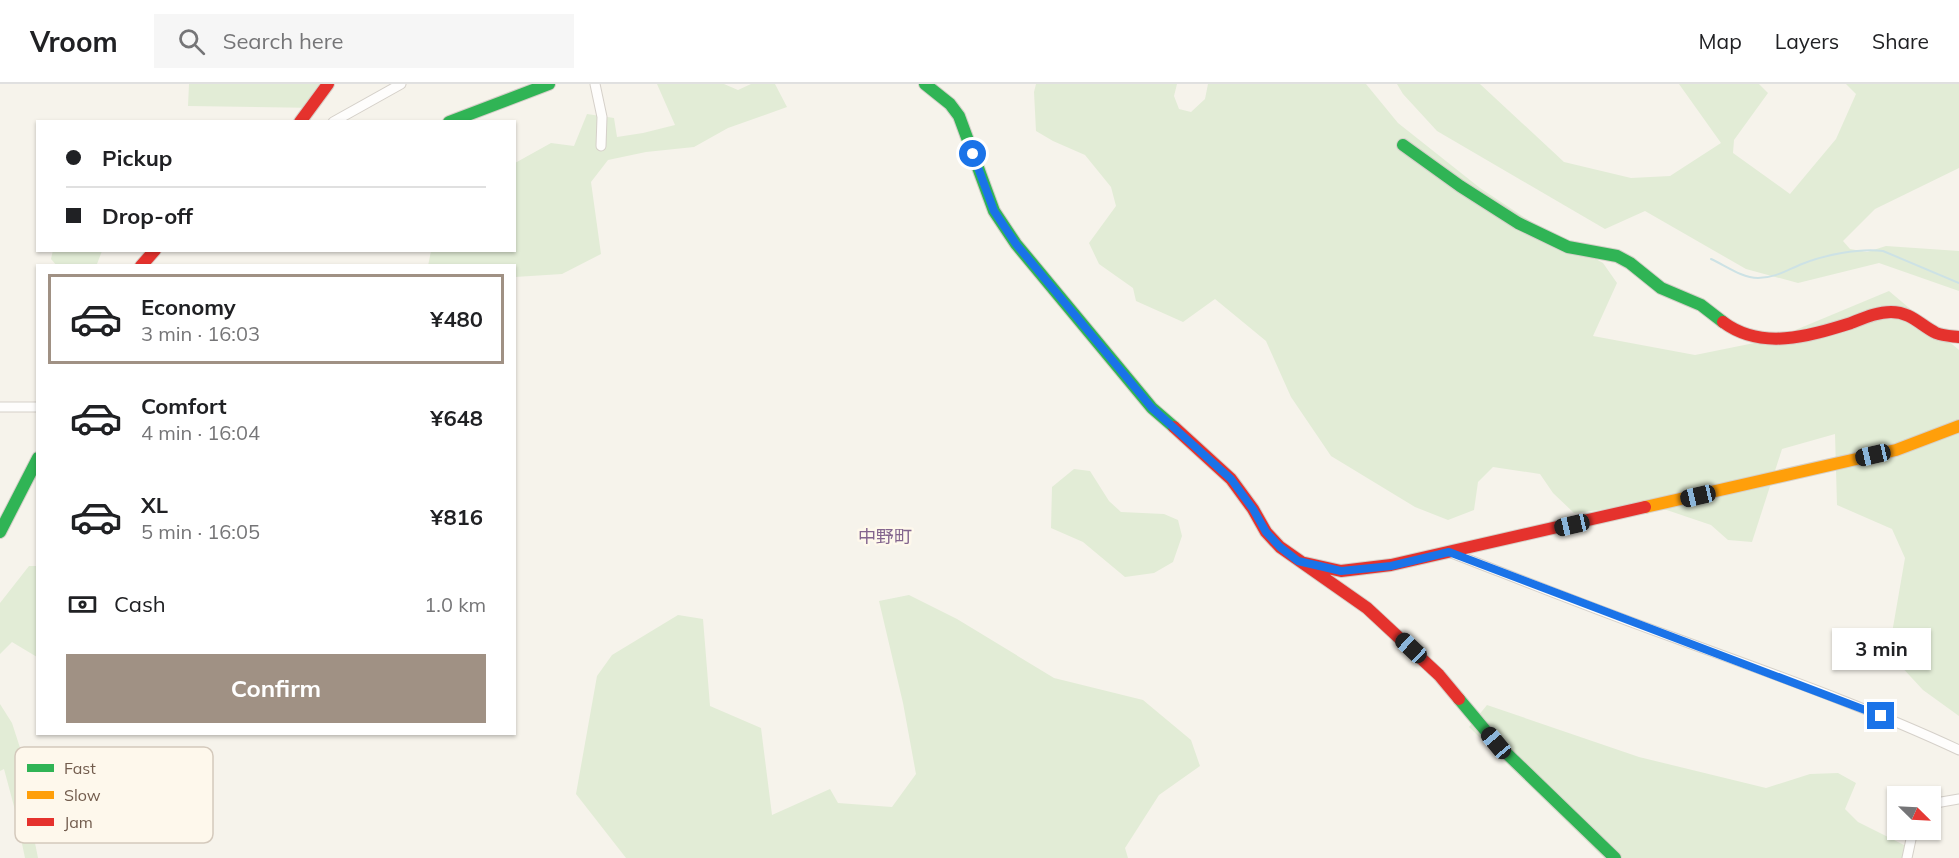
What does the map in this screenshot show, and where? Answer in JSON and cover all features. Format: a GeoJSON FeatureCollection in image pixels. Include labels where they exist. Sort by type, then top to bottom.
{"type":"FeatureCollection","features":[{"type":"Feature","properties":{"kind":"main road"},"geometry":{"type":"LineString","coordinates":[[301,120],[328,84]]}},
{"type":"Feature","properties":{"kind":"main road"},"geometry":{"type":"LineString","coordinates":[[454,120],[549,84]]}},
{"type":"Feature","properties":{"kind":"main road"},"geometry":{"type":"LineString","coordinates":[[925,84],[950,104],[959,116],[994,211],[1016,244],[1152,408],[1231,479],[1253,509],[1266,532],[1298,561],[1367,608],[1383,622],[1439,675],[1496,743],[1616,858]]}},
{"type":"Feature","properties":{"kind":"main road"},"geometry":{"type":"LineString","coordinates":[[1403,145],[1474,196],[1527,229],[1564,246],[1611,253],[1633,265],[1660,288],[1705,306],[1724,324],[1749,337],[1780,340],[1817,332],[1882,312],[1907,314],[1923,322],[1935,333],[1959,337]]}},
{"type":"Feature","properties":{"kind":"main road"},"geometry":{"type":"LineString","coordinates":[[143,264],[152,252]]}},
{"type":"Feature","properties":{"kind":"main road"},"geometry":{"type":"LineString","coordinates":[[1298,561],[1341,571],[1391,566],[1896,450],[1959,426]]}},
{"type":"Feature","properties":{"kind":"main road"},"geometry":{"type":"LineString","coordinates":[[0,532],[36,462]]}},
{"type":"Feature","properties":{"kind":"street"},"geometry":{"type":"LineString","coordinates":[[337,120],[401,84]]}},
{"type":"Feature","properties":{"kind":"street"},"geometry":{"type":"LineString","coordinates":[[596,84],[602,117],[602,146]]}},
{"type":"Feature","properties":{"kind":"street"},"geometry":{"type":"LineString","coordinates":[[0,408],[36,407]]}},
{"type":"Feature","properties":{"kind":"street"},"geometry":{"type":"LineString","coordinates":[[1449,552],[1821,692],[1959,750]]}},
{"type":"Feature","properties":{"kind":"street"},"geometry":{"type":"LineString","coordinates":[[1941,802],[1959,799]]}},
{"type":"Feature","properties":{"kind":"street"},"geometry":{"type":"LineString","coordinates":[[1907,858],[1911,840]]}},
{"type":"Feature","properties":{"kind":"green space"},"geometry":{"type":"Polygon","coordinates":[[[189,84],[329,84],[319,108],[188,106],[189,84]]]}},
{"type":"Feature","properties":{"kind":"green space"},"geometry":{"type":"Polygon","coordinates":[[[657,84],[724,84],[738,90],[751,84],[775,84],[787,107],[728,128],[694,147],[646,152],[608,160],[591,182],[601,254],[562,274],[516,277],[516,264],[428,264],[431,252],[516,252],[516,162],[551,143],[574,146],[587,114],[614,118],[617,137],[675,125],[657,84]]]}},
{"type":"Feature","properties":{"kind":"green space"},"geometry":{"type":"Polygon","coordinates":[[[1036,84],[1177,84],[1174,96],[1179,109],[1191,112],[1205,99],[1208,84],[1366,84],[1398,123],[1480,188],[1536,225],[1603,263],[1617,283],[1593,336],[1695,355],[1774,339],[1889,291],[1959,350],[1959,716],[1923,690],[1898,663],[1892,633],[1905,558],[1892,529],[1837,505],[1835,434],[1782,449],[1752,542],[1728,540],[1711,525],[1649,504],[1574,513],[1553,493],[1540,474],[1493,467],[1478,482],[1474,510],[1448,520],[1415,507],[1331,456],[1291,397],[1266,341],[1215,299],[1183,322],[1136,301],[1133,288],[1099,264],[1089,243],[1116,206],[1111,187],[1085,155],[1036,131],[1034,92],[1036,84]]]}},
{"type":"Feature","properties":{"kind":"green space"},"geometry":{"type":"Polygon","coordinates":[[[1397,84],[1480,84],[1564,162],[1631,178],[1670,176],[1721,143],[1679,84],[1759,84],[1768,93],[1734,140],[1733,153],[1790,194],[1836,139],[1856,94],[1846,84],[1959,84],[1959,168],[1875,209],[1843,241],[1850,249],[1867,252],[1886,246],[1959,251],[1959,291],[1879,263],[1798,283],[1746,269],[1645,211],[1605,229],[1437,131],[1403,94],[1397,84]]]}},
{"type":"Feature","properties":{"kind":"green space"},"geometry":{"type":"Polygon","coordinates":[[[53,252],[102,252],[97,264],[55,264],[51,259],[53,252]]]}},
{"type":"Feature","properties":{"kind":"green space"},"geometry":{"type":"Polygon","coordinates":[[[1074,469],[1090,471],[1109,501],[1121,512],[1164,514],[1178,520],[1182,536],[1173,562],[1154,573],[1125,577],[1083,542],[1051,528],[1052,487],[1074,469]]]}},
{"type":"Feature","properties":{"kind":"green space"},"geometry":{"type":"Polygon","coordinates":[[[29,566],[36,566],[36,656],[12,642],[0,654],[0,603],[29,566]]]}},
{"type":"Feature","properties":{"kind":"green space"},"geometry":{"type":"Polygon","coordinates":[[[909,595],[957,619],[1054,678],[1143,700],[1191,740],[1200,766],[1159,795],[1125,848],[1128,858],[626,858],[576,794],[597,676],[612,655],[678,615],[703,619],[710,706],[761,728],[772,815],[830,789],[838,803],[892,807],[916,774],[903,703],[879,601],[909,595]]]}},
{"type":"Feature","properties":{"kind":"green space"},"geometry":{"type":"Polygon","coordinates":[[[0,704],[12,723],[20,747],[15,747],[15,810],[4,769],[0,771],[0,704]]]}},
{"type":"Feature","properties":{"kind":"green space"},"geometry":{"type":"Polygon","coordinates":[[[1487,705],[1639,757],[1766,788],[1810,774],[1838,773],[1856,783],[1845,809],[1858,822],[1887,836],[1887,840],[1894,840],[1912,849],[1909,858],[1604,858],[1469,727],[1487,705]]]}},
{"type":"Feature","properties":{"kind":"green space"},"geometry":{"type":"Polygon","coordinates":[[[22,843],[35,843],[38,858],[25,858],[22,843]]]}},
{"type":"Feature","properties":{"kind":"waterway"},"geometry":{"type":"LineString","coordinates":[[1711,259],[1740,274],[1764,278],[1831,255],[1863,250],[1883,251],[1959,283]]}},
{"type":"Feature","properties":{"kind":"traffic: fast"},"geometry":{"type":"LineString","coordinates":[[454,120],[549,84]]}},
{"type":"Feature","properties":{"kind":"traffic: fast"},"geometry":{"type":"LineString","coordinates":[[925,84],[950,104],[959,116],[994,211],[1016,244],[1152,408],[1174,427]]}},
{"type":"Feature","properties":{"kind":"traffic: fast"},"geometry":{"type":"LineString","coordinates":[[1403,145],[1460,186],[1518,223],[1568,247],[1617,256],[1630,263],[1661,288],[1701,305],[1723,322]]}},
{"type":"Feature","properties":{"kind":"traffic: fast"},"geometry":{"type":"LineString","coordinates":[[0,532],[36,462]]}},
{"type":"Feature","properties":{"kind":"traffic: fast"},"geometry":{"type":"LineString","coordinates":[[1459,699],[1496,743],[1615,858]]}},
{"type":"Feature","properties":{"kind":"traffic: slow"},"geometry":{"type":"LineString","coordinates":[[1645,507],[1896,450],[1959,426]]}},
{"type":"Feature","properties":{"kind":"traffic: jam"},"geometry":{"type":"LineString","coordinates":[[301,120],[328,84]]}},
{"type":"Feature","properties":{"kind":"traffic: jam"},"geometry":{"type":"LineString","coordinates":[[143,264],[153,252]]}},
{"type":"Feature","properties":{"kind":"traffic: jam"},"geometry":{"type":"LineString","coordinates":[[1723,322],[1738,331],[1754,336],[1786,338],[1819,332],[1876,314],[1891,312],[1904,314],[1936,333],[1959,337]]}},
{"type":"Feature","properties":{"kind":"traffic: jam"},"geometry":{"type":"LineString","coordinates":[[1174,427],[1231,479],[1253,509],[1266,532],[1280,547],[1367,608],[1439,675],[1459,699]]}},
{"type":"Feature","properties":{"kind":"traffic: jam"},"geometry":{"type":"LineString","coordinates":[[1305,563],[1341,571],[1391,565],[1645,507]]}},
{"type":"Feature","properties":{"kind":"district","name":"中野町"},"geometry":{"type":"Point","coordinates":[885,537]}},
{"type":"Feature","properties":{"kind":"route"},"geometry":{"type":"LineString","coordinates":[[973,154],[994,211],[1016,244],[1152,408],[1231,479],[1253,509],[1266,532],[1298,561],[1341,571],[1391,566],[1449,552],[1881,716]]}}]}
